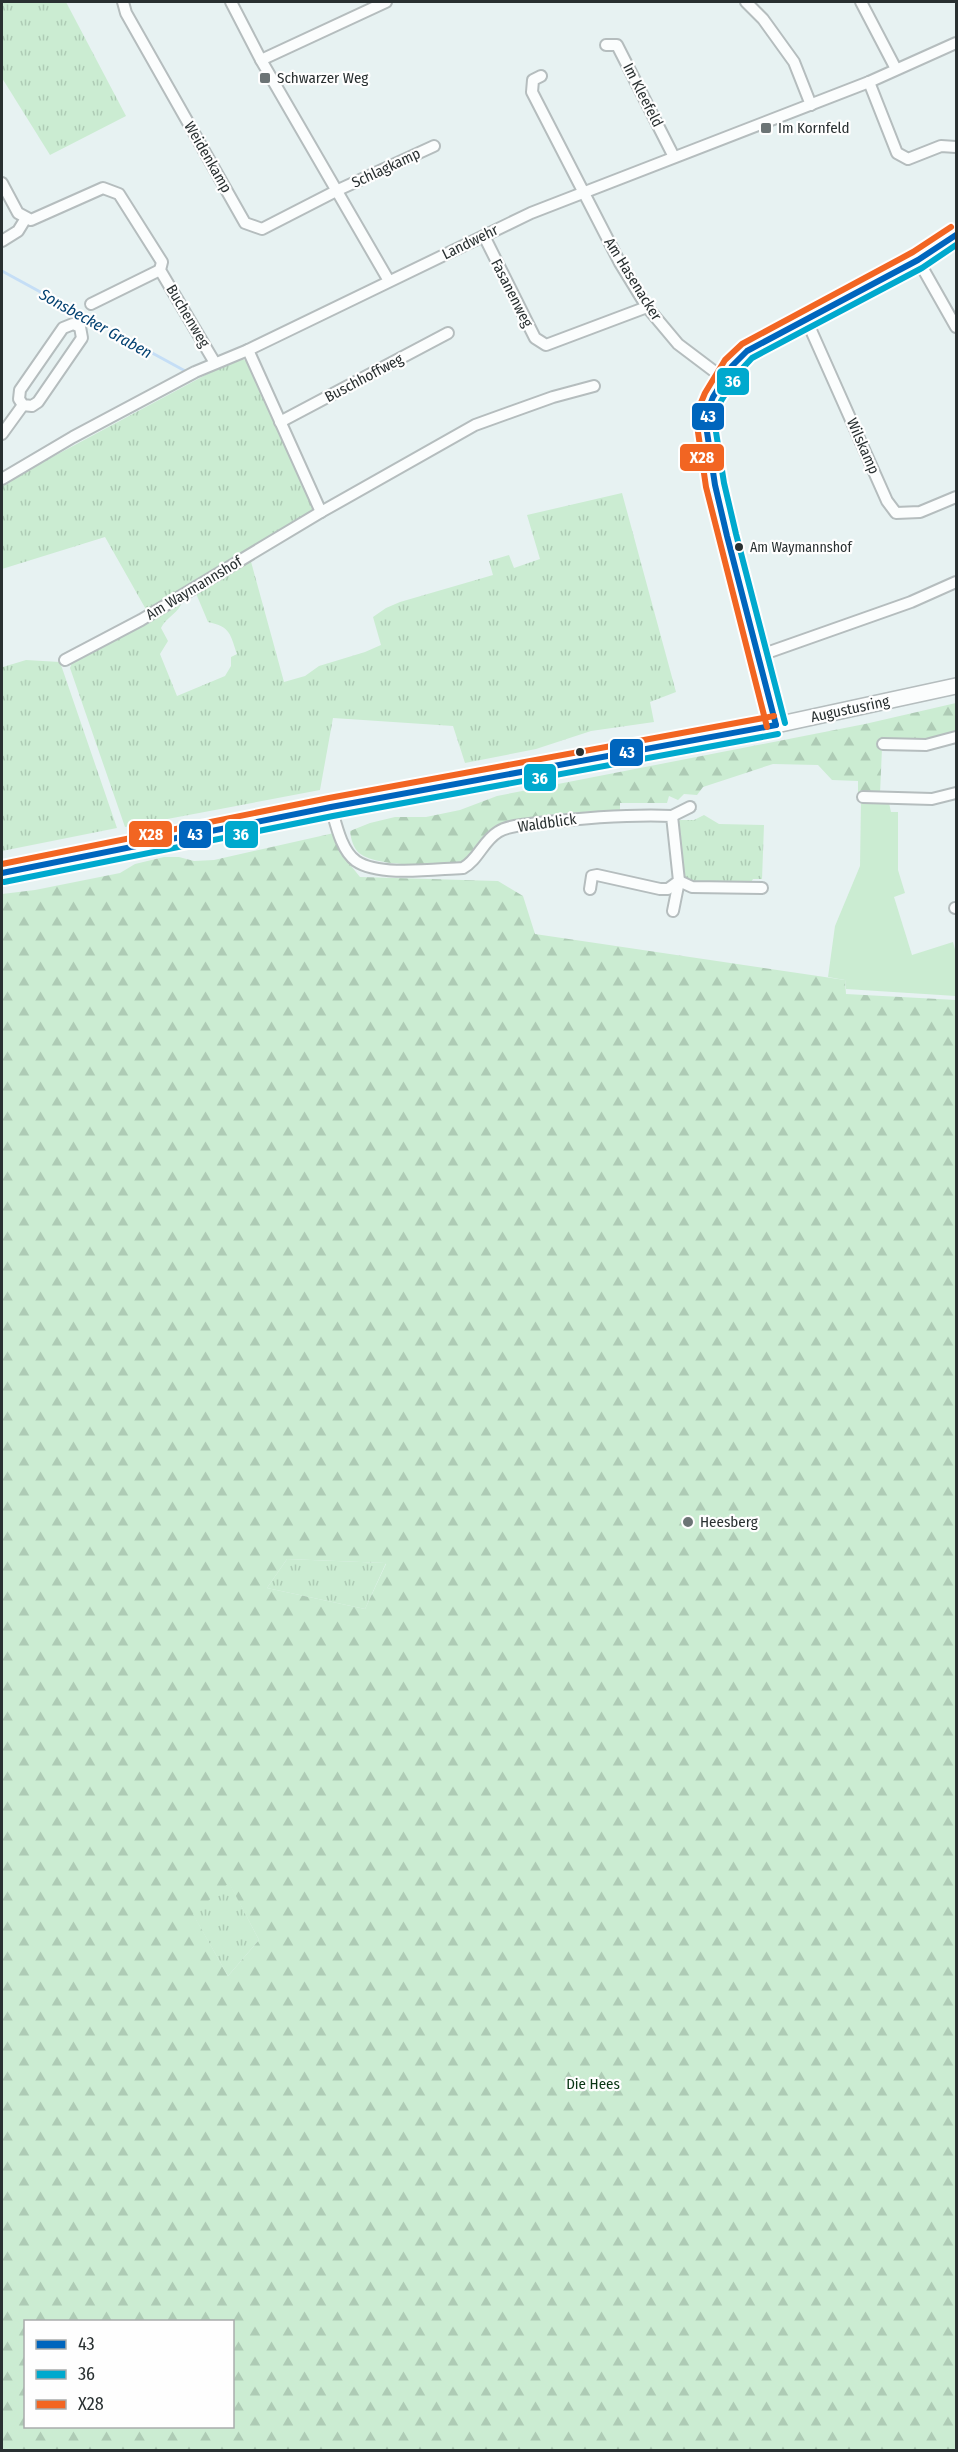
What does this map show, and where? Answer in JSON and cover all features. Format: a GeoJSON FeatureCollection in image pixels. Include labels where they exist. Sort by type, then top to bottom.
{"type":"FeatureCollection","features":[{"type":"Feature","properties":{"kind":"main road"},"geometry":{"type":"LineString","coordinates":[[776,725],[729,544],[710,457],[707,432],[709,407],[723,378],[747,351],[918,260],[957,235]]}},
{"type":"Feature","properties":{"kind":"main road","name":"Augustusring"},"geometry":{"type":"LineString","coordinates":[[2,873],[331,807],[776,725],[957,686]]}},
{"type":"Feature","properties":{"kind":"street","name":"Weidenkamp"},"geometry":{"type":"LineString","coordinates":[[123,2],[126,13],[245,224],[262,230],[338,190]]}},
{"type":"Feature","properties":{"kind":"street"},"geometry":{"type":"LineString","coordinates":[[231,2],[261,60],[389,281]]}},
{"type":"Feature","properties":{"kind":"street"},"geometry":{"type":"LineString","coordinates":[[261,60],[386,2]]}},
{"type":"Feature","properties":{"kind":"street"},"geometry":{"type":"LineString","coordinates":[[746,2],[763,19],[794,62],[811,105]]}},
{"type":"Feature","properties":{"kind":"street"},"geometry":{"type":"LineString","coordinates":[[861,2],[896,69]]}},
{"type":"Feature","properties":{"kind":"street","name":"Landwehr"},"geometry":{"type":"LineString","coordinates":[[3,475],[215,363],[248,350],[531,213],[869,82],[957,43]]}},
{"type":"Feature","properties":{"kind":"street","name":"Im Kleefeld"},"geometry":{"type":"LineString","coordinates":[[606,45],[617,45],[674,157]]}},
{"type":"Feature","properties":{"kind":"street","name":"Am Hasenacker"},"geometry":{"type":"LineString","coordinates":[[541,76],[533,80],[532,92],[620,263],[647,307],[678,344],[723,378]]}},
{"type":"Feature","properties":{"kind":"street"},"geometry":{"type":"LineString","coordinates":[[869,82],[897,153],[908,159],[941,146],[957,147]]}},
{"type":"Feature","properties":{"kind":"street","name":"Schlagkamp"},"geometry":{"type":"LineString","coordinates":[[338,190],[434,146]]}},
{"type":"Feature","properties":{"kind":"street"},"geometry":{"type":"LineString","coordinates":[[2,183],[14,207],[26,218],[18,231],[2,241]]}},
{"type":"Feature","properties":{"kind":"street","name":"Buchenweg"},"geometry":{"type":"LineString","coordinates":[[26,218],[37,219],[103,188],[119,194],[162,262],[160,270],[215,363]]}},
{"type":"Feature","properties":{"kind":"street","name":"Fasanenweg"},"geometry":{"type":"LineString","coordinates":[[484,236],[536,338],[546,345],[647,307]]}},
{"type":"Feature","properties":{"kind":"street"},"geometry":{"type":"LineString","coordinates":[[918,260],[957,327]]}},
{"type":"Feature","properties":{"kind":"street","name":"Buchenweg"},"geometry":{"type":"LineString","coordinates":[[91,304],[160,270]]}},
{"type":"Feature","properties":{"kind":"street","name":"Wilskamp"},"geometry":{"type":"LineString","coordinates":[[806,319],[887,501],[896,513],[920,512],[957,497]]}},
{"type":"Feature","properties":{"kind":"street"},"geometry":{"type":"LineString","coordinates":[[70,324],[78,326],[82,331],[82,338],[38,402],[32,406],[23,405],[19,399],[20,390],[46,352],[65,327],[70,324]]}},
{"type":"Feature","properties":{"kind":"street","name":"Buschhoffweg"},"geometry":{"type":"LineString","coordinates":[[280,422],[448,333]]}},
{"type":"Feature","properties":{"kind":"street"},"geometry":{"type":"LineString","coordinates":[[248,350],[321,512]]}},
{"type":"Feature","properties":{"kind":"street","name":"Am Waymannshof"},"geometry":{"type":"LineString","coordinates":[[65,660],[141,620],[321,512],[475,425],[553,397],[594,386]]}},
{"type":"Feature","properties":{"kind":"street"},"geometry":{"type":"LineString","coordinates":[[2,434],[23,405]]}},
{"type":"Feature","properties":{"kind":"street"},"geometry":{"type":"LineString","coordinates":[[758,657],[911,602],[957,582]]}},
{"type":"Feature","properties":{"kind":"street"},"geometry":{"type":"LineString","coordinates":[[883,744],[926,745],[957,737]]}},
{"type":"Feature","properties":{"kind":"street"},"geometry":{"type":"LineString","coordinates":[[863,797],[932,799],[957,793]]}},
{"type":"Feature","properties":{"kind":"street","name":"Waldblick"},"geometry":{"type":"LineString","coordinates":[[331,807],[345,849],[356,861],[376,870],[463,868],[471,863],[484,844],[498,832],[518,826],[595,816],[672,816],[690,807]]}},
{"type":"Feature","properties":{"kind":"street"},"geometry":{"type":"LineString","coordinates":[[672,816],[679,881],[673,911]]}},
{"type":"Feature","properties":{"kind":"street"},"geometry":{"type":"LineString","coordinates":[[591,889],[592,876],[597,874],[660,889],[668,889],[679,881]]}},
{"type":"Feature","properties":{"kind":"street"},"geometry":{"type":"LineString","coordinates":[[679,881],[692,887],[762,888]]}},
{"type":"Feature","properties":{"kind":"green space"},"geometry":{"type":"Polygon","coordinates":[[[2,2],[66,2],[126,116],[50,155],[2,78],[2,2]]]}},
{"type":"Feature","properties":{"kind":"green space"},"geometry":{"type":"Polygon","coordinates":[[[239,357],[246,361],[314,506],[314,512],[148,613],[105,537],[2,569],[2,484],[239,357]]]}},
{"type":"Feature","properties":{"kind":"green space"},"geometry":{"type":"Polygon","coordinates":[[[622,493],[676,692],[650,702],[654,722],[591,731],[536,749],[465,763],[453,726],[333,718],[320,790],[125,827],[70,668],[73,660],[177,604],[181,605],[161,628],[168,641],[160,654],[177,696],[225,676],[231,666],[231,657],[237,654],[233,641],[225,629],[208,622],[195,591],[250,558],[284,682],[305,676],[319,666],[381,645],[373,617],[386,608],[493,575],[489,561],[509,555],[514,568],[540,559],[527,515],[622,493]]]}},
{"type":"Feature","properties":{"kind":"green space"},"geometry":{"type":"Polygon","coordinates":[[[26,660],[60,662],[117,828],[2,851],[2,665],[3,667],[26,660]]]}},
{"type":"Feature","properties":{"kind":"green space"},"geometry":{"type":"Polygon","coordinates":[[[956,703],[956,732],[933,740],[882,748],[880,794],[858,793],[858,781],[832,780],[818,765],[773,764],[703,787],[697,795],[684,794],[678,800],[669,796],[667,803],[620,803],[620,810],[533,817],[500,825],[486,833],[463,862],[424,864],[379,861],[359,853],[351,837],[350,831],[395,817],[426,817],[460,810],[497,796],[865,724],[956,703]]]}},
{"type":"Feature","properties":{"kind":"green space"},"geometry":{"type":"Polygon","coordinates":[[[861,800],[883,800],[889,803],[891,812],[898,812],[898,870],[905,893],[894,897],[912,955],[953,942],[956,953],[956,996],[846,989],[845,980],[828,977],[835,926],[860,866],[861,800]]]}},
{"type":"Feature","properties":{"kind":"green space"},"geometry":{"type":"Polygon","coordinates":[[[704,815],[719,824],[764,825],[762,879],[753,879],[750,884],[693,883],[685,879],[682,874],[677,823],[680,820],[694,820],[704,815]]]}},
{"type":"Feature","properties":{"kind":"green space","name":"Die Hees"},"geometry":{"type":"Polygon","coordinates":[[[334,833],[344,857],[360,877],[498,881],[523,896],[535,934],[845,980],[846,994],[956,1000],[956,2450],[2,2450],[2,894],[35,890],[120,873],[135,864],[164,857],[179,857],[194,861],[214,860],[334,833]],[[287,1559],[267,1588],[365,1609],[385,1563],[287,1559]],[[229,1883],[193,1914],[228,1976],[259,1940],[229,1883]]]}},
{"type":"Feature","properties":{"kind":"green space"},"geometry":{"type":"Polygon","coordinates":[[[287,1559],[386,1563],[365,1609],[267,1588],[287,1559]]]}},
{"type":"Feature","properties":{"kind":"green space"},"geometry":{"type":"Polygon","coordinates":[[[229,1882],[259,1940],[228,1976],[192,1913],[229,1882]]]}},
{"type":"Feature","properties":{"kind":"waterway","name":"Sonsbecker Graben"},"geometry":{"type":"LineString","coordinates":[[2,271],[187,372]]}},
{"type":"Feature","properties":{"kind":"transit line","name":"X28"},"geometry":{"type":"LineString","coordinates":[[767,727],[706,487],[698,432],[700,405],[725,360],[742,344],[913,252],[951,227]]}},
{"type":"Feature","properties":{"kind":"transit line","name":"43"},"geometry":{"type":"LineString","coordinates":[[776,725],[715,485],[707,432],[709,407],[732,366],[747,351],[918,260],[956,235]]}},
{"type":"Feature","properties":{"kind":"transit line","name":"36"},"geometry":{"type":"LineString","coordinates":[[785,723],[724,483],[716,432],[718,409],[739,372],[752,358],[922,268],[956,245]]}},
{"type":"Feature","properties":{"kind":"transit line","name":"X28"},"geometry":{"type":"LineString","coordinates":[[2,864],[329,798],[774,716]]}},
{"type":"Feature","properties":{"kind":"transit line","name":"43"},"geometry":{"type":"LineString","coordinates":[[2,873],[331,807],[776,725]]}},
{"type":"Feature","properties":{"kind":"transit line","name":"36"},"geometry":{"type":"LineString","coordinates":[[4,882],[333,816],[778,734]]}},
{"type":"Feature","properties":{"kind":"place","name":"Schwarzer Weg"},"geometry":{"type":"Point","coordinates":[265,78]}},
{"type":"Feature","properties":{"kind":"place","name":"Im Kornfeld"},"geometry":{"type":"Point","coordinates":[766,128]}},
{"type":"Feature","properties":{"kind":"place","name":"Am Waymannshof"},"geometry":{"type":"Point","coordinates":[739,547]}},
{"type":"Feature","properties":{"kind":"place","name":"Heesberg"},"geometry":{"type":"Point","coordinates":[688,1522]}}]}
